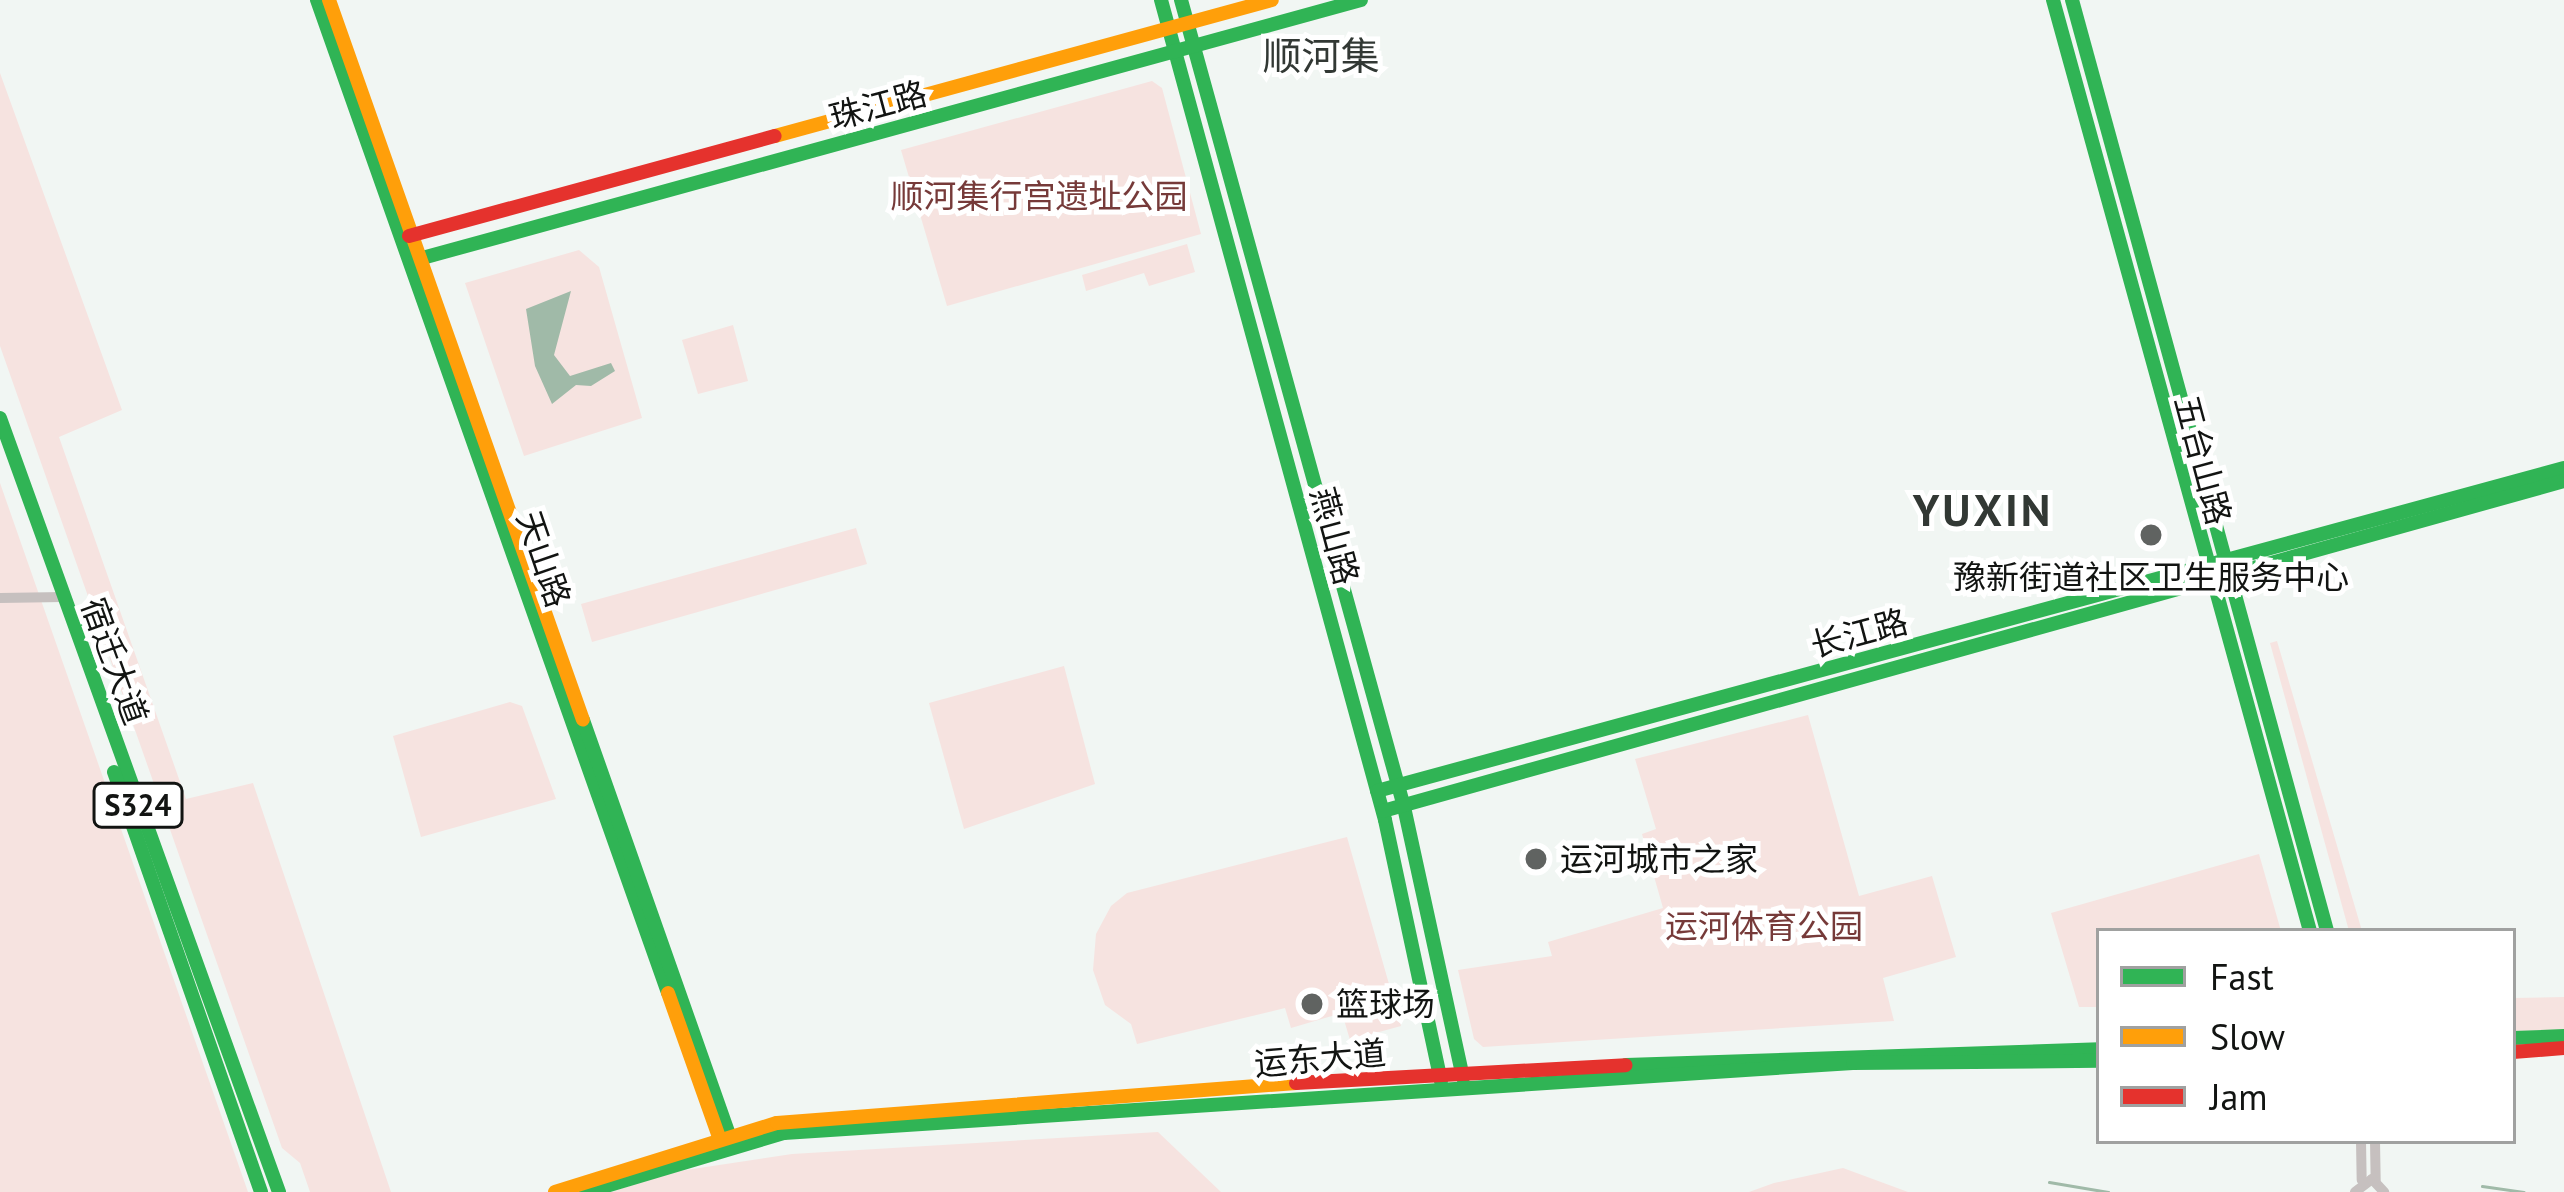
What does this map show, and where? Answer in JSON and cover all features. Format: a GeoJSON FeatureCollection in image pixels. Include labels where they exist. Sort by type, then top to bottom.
{"type":"FeatureCollection","features":[{"type":"Feature","properties":{"kind":"street","name":"天山路"},"geometry":{"type":"LineString","coordinates":[[317,0],[407,236]]}},
{"type":"Feature","properties":{"kind":"street","name":"天山路"},"geometry":{"type":"LineString","coordinates":[[329,0],[415,260],[724,1136]]}},
{"type":"Feature","properties":{"kind":"street","name":"燕山路"},"geometry":{"type":"LineString","coordinates":[[1161,0],[1383,812],[1442,1082]]}},
{"type":"Feature","properties":{"kind":"street","name":"燕山路"},"geometry":{"type":"LineString","coordinates":[[1180,0],[1404,807],[1465,1089]]}},
{"type":"Feature","properties":{"kind":"street","name":"珠江路"},"geometry":{"type":"LineString","coordinates":[[407,236],[1272,0]]}},
{"type":"Feature","properties":{"kind":"street","name":"珠江路"},"geometry":{"type":"LineString","coordinates":[[415,260],[1360,0]]}},
{"type":"Feature","properties":{"kind":"street","name":"五台山路"},"geometry":{"type":"LineString","coordinates":[[2054,0],[2206,573],[2309,928]]}},
{"type":"Feature","properties":{"kind":"street","name":"五台山路"},"geometry":{"type":"LineString","coordinates":[[2072,0],[2326,928]]}},
{"type":"Feature","properties":{"kind":"street","name":"宿迁大道"},"geometry":{"type":"LineString","coordinates":[[0,418],[261,1192]]}},
{"type":"Feature","properties":{"kind":"street","name":"宿迁大道"},"geometry":{"type":"LineString","coordinates":[[0,448],[279,1192]]}},
{"type":"Feature","properties":{"kind":"street","name":"长江路"},"geometry":{"type":"LineString","coordinates":[[1383,812],[2564,468]]}},
{"type":"Feature","properties":{"kind":"street","name":"长江路"},"geometry":{"type":"LineString","coordinates":[[2225,567],[2564,481]]}},
{"type":"Feature","properties":{"kind":"street","name":"长江路"},"geometry":{"type":"LineString","coordinates":[[1377,791],[2206,573]]}},
{"type":"Feature","properties":{"kind":"street"},"geometry":{"type":"LineString","coordinates":[[0,598],[58,598]]}},
{"type":"Feature","properties":{"kind":"street"},"geometry":{"type":"LineString","coordinates":[[2516,1038],[2564,1036]]}},
{"type":"Feature","properties":{"kind":"street"},"geometry":{"type":"LineString","coordinates":[[2516,1052],[2564,1048]]}},
{"type":"Feature","properties":{"kind":"street","name":"运东大道"},"geometry":{"type":"LineString","coordinates":[[586,1192],[784,1133],[1442,1082],[1462,1070],[2096,1049]]}},
{"type":"Feature","properties":{"kind":"street","name":"运东大道"},"geometry":{"type":"LineString","coordinates":[[555,1192],[777,1123],[1442,1082],[1465,1089],[1853,1063],[2096,1061]]}},
{"type":"Feature","properties":{"kind":"street"},"geometry":{"type":"LineString","coordinates":[[2362,1144],[2369,1186]]}},
{"type":"Feature","properties":{"kind":"street"},"geometry":{"type":"LineString","coordinates":[[2369,1186],[2375,1144]]}},
{"type":"Feature","properties":{"kind":"green space"},"geometry":{"type":"Polygon","coordinates":[[[0,73],[122,410],[59,437],[186,799],[253,783],[391,1192],[310,1192],[300,1163],[282,1148],[0,346],[0,73]]]}},
{"type":"Feature","properties":{"kind":"green space","name":"顺河集行宫遗址公园"},"geometry":{"type":"Polygon","coordinates":[[[1152,81],[1162,88],[1201,234],[947,306],[901,150],[1152,81]]]}},
{"type":"Feature","properties":{"kind":"green space"},"geometry":{"type":"Polygon","coordinates":[[[1187,244],[1195,272],[1149,286],[1144,273],[1086,291],[1082,275],[1187,244]]]}},
{"type":"Feature","properties":{"kind":"green space"},"geometry":{"type":"Polygon","coordinates":[[[579,250],[599,267],[642,418],[524,456],[465,283],[579,250]]]}},
{"type":"Feature","properties":{"kind":"green space"},"geometry":{"type":"Polygon","coordinates":[[[733,325],[748,381],[698,394],[682,340],[733,325]]]}},
{"type":"Feature","properties":{"kind":"green space"},"geometry":{"type":"Polygon","coordinates":[[[0,483],[248,1192],[0,1192],[0,483]]]}},
{"type":"Feature","properties":{"kind":"green space"},"geometry":{"type":"Polygon","coordinates":[[[856,528],[867,564],[592,642],[581,604],[856,528]]]}},
{"type":"Feature","properties":{"kind":"green space"},"geometry":{"type":"Polygon","coordinates":[[[2277,641],[2361,928],[2348,928],[2270,643],[2277,641]]]}},
{"type":"Feature","properties":{"kind":"green space"},"geometry":{"type":"Polygon","coordinates":[[[1064,666],[1095,784],[964,829],[929,703],[1064,666]]]}},
{"type":"Feature","properties":{"kind":"green space"},"geometry":{"type":"Polygon","coordinates":[[[510,702],[522,706],[556,799],[421,837],[393,736],[510,702]]]}},
{"type":"Feature","properties":{"kind":"green space","name":"运河体育公园"},"geometry":{"type":"Polygon","coordinates":[[[1808,715],[1859,896],[1932,876],[1956,957],[1883,978],[1894,1021],[1483,1047],[1474,1039],[1458,970],[1552,956],[1548,942],[1663,908],[1642,834],[1656,829],[1635,759],[1808,715]]]}},
{"type":"Feature","properties":{"kind":"green space"},"geometry":{"type":"Polygon","coordinates":[[[1347,837],[1401,1026],[1350,1040],[1342,1013],[1291,1028],[1285,1008],[1137,1044],[1131,1024],[1105,1005],[1093,970],[1096,934],[1111,906],[1127,893],[1347,837]]]}},
{"type":"Feature","properties":{"kind":"green space"},"geometry":{"type":"Polygon","coordinates":[[[2259,854],[2280,928],[2096,928],[2096,1007],[2079,1007],[2051,913],[2259,854]]]}},
{"type":"Feature","properties":{"kind":"green space"},"geometry":{"type":"Polygon","coordinates":[[[2564,997],[2564,1038],[2516,1039],[2516,998],[2564,997]]]}},
{"type":"Feature","properties":{"kind":"green space"},"geometry":{"type":"Polygon","coordinates":[[[1158,1132],[1221,1192],[612,1192],[666,1173],[792,1154],[1158,1132]]]}},
{"type":"Feature","properties":{"kind":"green space"},"geometry":{"type":"Polygon","coordinates":[[[1843,1168],[1908,1192],[1749,1192],[1774,1183],[1843,1168]]]}},
{"type":"Feature","properties":{"kind":"shaded area"},"geometry":{"type":"Polygon","coordinates":[[[571,291],[554,355],[570,376],[611,363],[615,371],[591,386],[576,385],[552,404],[535,366],[526,309],[571,291]]]}},
{"type":"Feature","properties":{"kind":"waterway"},"geometry":{"type":"LineString","coordinates":[[2049,1182],[2108,1192]]}},
{"type":"Feature","properties":{"kind":"waterway"},"geometry":{"type":"LineString","coordinates":[[2482,1186],[2524,1192]]}},
{"type":"Feature","properties":{"kind":"traffic: fast"},"geometry":{"type":"LineString","coordinates":[[317,0],[668,993]]}},
{"type":"Feature","properties":{"kind":"traffic: fast"},"geometry":{"type":"LineString","coordinates":[[1161,0],[1385,820],[1441,1081]]}},
{"type":"Feature","properties":{"kind":"traffic: fast"},"geometry":{"type":"LineString","coordinates":[[1181,0],[1404,807],[1463,1078]]}},
{"type":"Feature","properties":{"kind":"traffic: fast"},"geometry":{"type":"LineString","coordinates":[[415,260],[1361,0]]}},
{"type":"Feature","properties":{"kind":"traffic: fast"},"geometry":{"type":"LineString","coordinates":[[2053,0],[2309,928]]}},
{"type":"Feature","properties":{"kind":"traffic: fast"},"geometry":{"type":"LineString","coordinates":[[2072,0],[2326,928]]}},
{"type":"Feature","properties":{"kind":"traffic: fast"},"geometry":{"type":"LineString","coordinates":[[0,418],[279,1192]]}},
{"type":"Feature","properties":{"kind":"traffic: fast"},"geometry":{"type":"LineString","coordinates":[[1377,791],[2564,468]]}},
{"type":"Feature","properties":{"kind":"traffic: fast"},"geometry":{"type":"LineString","coordinates":[[1383,811],[2564,481]]}},
{"type":"Feature","properties":{"kind":"traffic: fast"},"geometry":{"type":"LineString","coordinates":[[583,720],[729,1134]]}},
{"type":"Feature","properties":{"kind":"traffic: fast"},"geometry":{"type":"LineString","coordinates":[[114,772],[261,1192]]}},
{"type":"Feature","properties":{"kind":"traffic: fast"},"geometry":{"type":"LineString","coordinates":[[2516,1038],[2564,1036]]}},
{"type":"Feature","properties":{"kind":"traffic: fast"},"geometry":{"type":"LineString","coordinates":[[1626,1065],[2096,1049]]}},
{"type":"Feature","properties":{"kind":"traffic: fast"},"geometry":{"type":"LineString","coordinates":[[586,1192],[784,1133],[1853,1063],[2096,1061]]}},
{"type":"Feature","properties":{"kind":"traffic: slow"},"geometry":{"type":"LineString","coordinates":[[329,0],[583,720]]}},
{"type":"Feature","properties":{"kind":"traffic: slow"},"geometry":{"type":"LineString","coordinates":[[775,136],[1272,0]]}},
{"type":"Feature","properties":{"kind":"traffic: slow"},"geometry":{"type":"LineString","coordinates":[[668,993],[719,1137]]}},
{"type":"Feature","properties":{"kind":"traffic: slow"},"geometry":{"type":"LineString","coordinates":[[555,1192],[777,1123],[1296,1083]]}},
{"type":"Feature","properties":{"kind":"traffic: jam"},"geometry":{"type":"LineString","coordinates":[[409,236],[775,136]]}},
{"type":"Feature","properties":{"kind":"traffic: jam"},"geometry":{"type":"LineString","coordinates":[[2516,1052],[2564,1048]]}},
{"type":"Feature","properties":{"kind":"traffic: jam"},"geometry":{"type":"LineString","coordinates":[[1296,1083],[1626,1065]]}},
{"type":"Feature","properties":{"kind":"place","name":"豫新街道社区卫生服务中心"},"geometry":{"type":"Point","coordinates":[2151,535]}},
{"type":"Feature","properties":{"kind":"place","name":"运河城市之家"},"geometry":{"type":"Point","coordinates":[1536,859]}},
{"type":"Feature","properties":{"kind":"place","name":"篮球场"},"geometry":{"type":"Point","coordinates":[1312,1004]}},
{"type":"Feature","properties":{"kind":"district","name":"顺河集"},"geometry":{"type":"Point","coordinates":[1321,56]}},
{"type":"Feature","properties":{"kind":"district","name":"YUXIN"},"geometry":{"type":"Point","coordinates":[1983,510]}}]}
